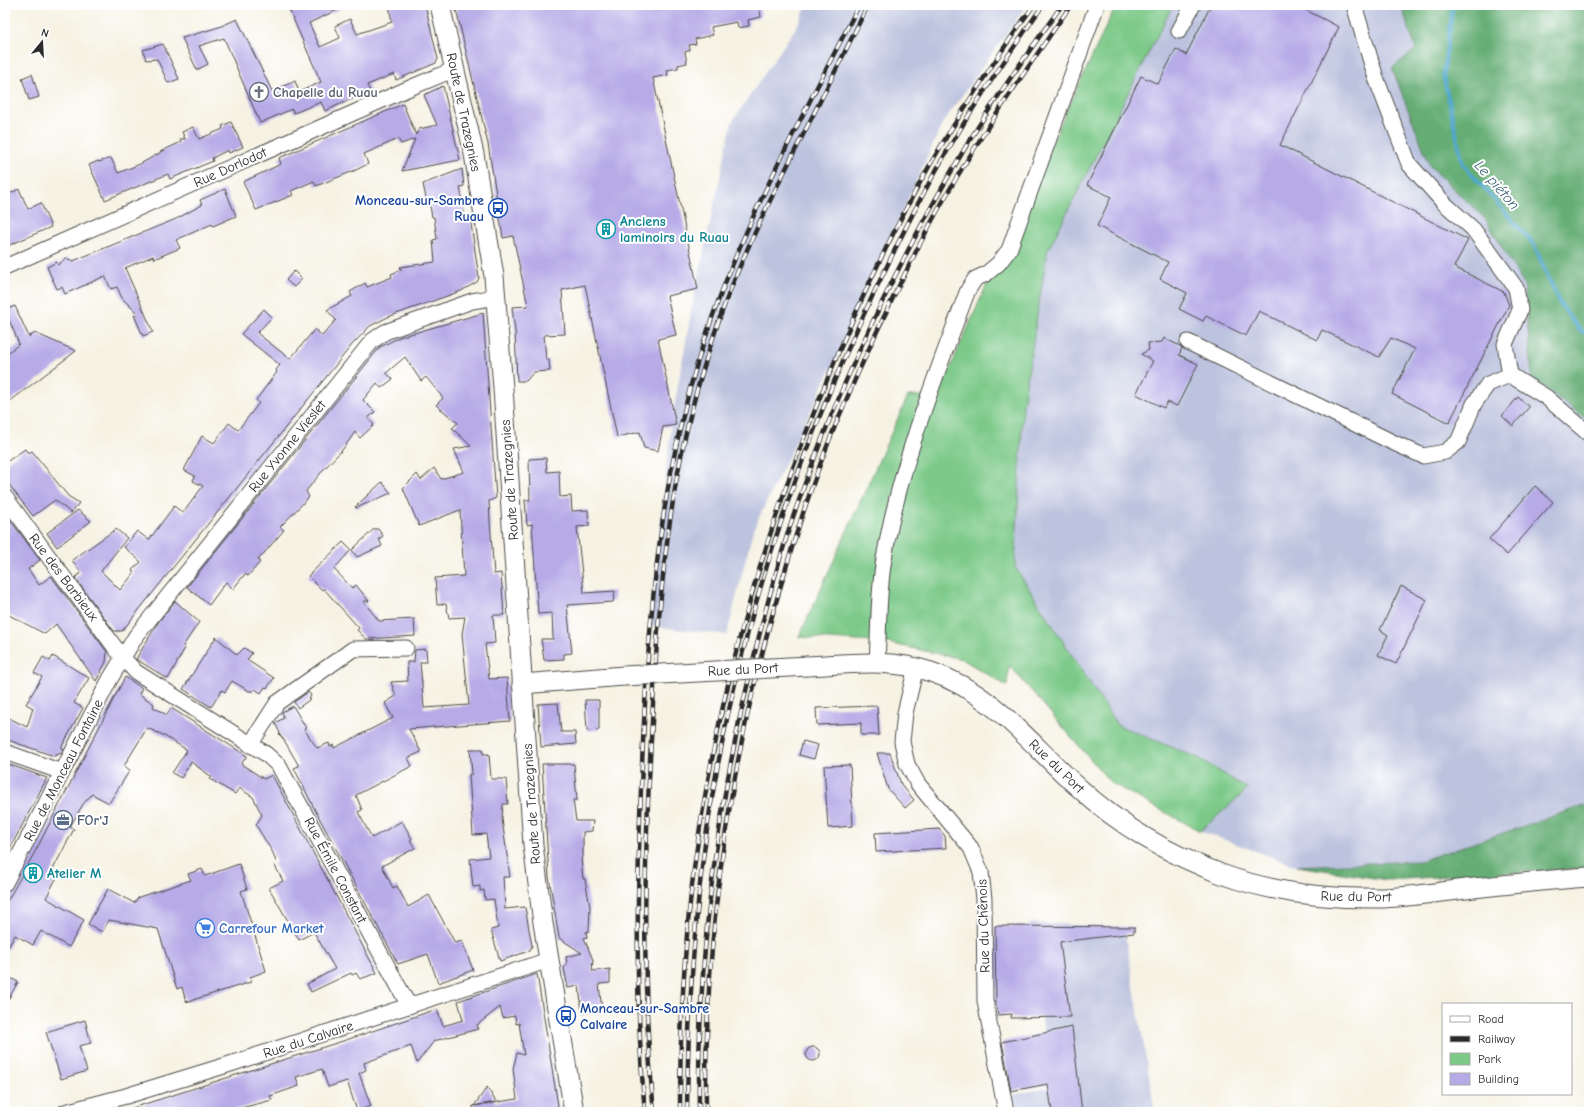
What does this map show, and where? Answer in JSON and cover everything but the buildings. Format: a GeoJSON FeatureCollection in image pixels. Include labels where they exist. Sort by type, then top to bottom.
{"type":"FeatureCollection","features":[{"type":"Feature","properties":{"kind":"main road","name":"Route de Trazegnies"},"geometry":{"type":"LineString","coordinates":[[440,5],[483,203],[496,296],[533,845],[549,960],[574,1112]]}},
{"type":"Feature","properties":{"kind":"main road","name":"Rue du Port"},"geometry":{"type":"LineString","coordinates":[[522,684],[624,676],[877,662],[916,667],[949,679],[987,700],[1077,786],[1104,810],[1123,823],[1178,856],[1225,875],[1272,888],[1304,894],[1332,897],[1386,898],[1531,881],[1589,877]]}},
{"type":"Feature","properties":{"kind":"street"},"geometry":{"type":"LineString","coordinates":[[877,662],[884,561],[892,515],[924,405],[968,290],[975,279],[986,274],[998,264],[1009,250],[1097,5]]}},
{"type":"Feature","properties":{"kind":"street"},"geometry":{"type":"LineString","coordinates":[[1179,31],[1193,5]]}},
{"type":"Feature","properties":{"kind":"street"},"geometry":{"type":"LineString","coordinates":[[1354,5],[1376,78],[1409,164],[1445,204],[1473,229],[1516,288],[1520,310],[1505,344],[1510,375],[1546,397],[1589,434]]}},
{"type":"Feature","properties":{"kind":"street","name":"Rue Dorlodot"},"geometry":{"type":"LineString","coordinates":[[5,267],[412,87],[455,70]]}},
{"type":"Feature","properties":{"kind":"street","name":"Rue Yvonne Vieslet"},"geometry":{"type":"LineString","coordinates":[[122,657],[169,593],[372,341],[385,332],[472,302],[496,296]]}},
{"type":"Feature","properties":{"kind":"street"},"geometry":{"type":"LineString","coordinates":[[1188,342],[1423,456],[1445,452],[1458,442],[1474,404],[1488,384],[1510,375]]}},
{"type":"Feature","properties":{"kind":"street","name":"Rue des Barbieux"},"geometry":{"type":"LineString","coordinates":[[5,497],[122,657]]}},
{"type":"Feature","properties":{"kind":"street"},"geometry":{"type":"LineString","coordinates":[[250,745],[276,703],[353,650],[406,648]]}},
{"type":"Feature","properties":{"kind":"street","name":"Rue Émile Constant"},"geometry":{"type":"LineString","coordinates":[[122,657],[136,672],[250,745],[279,766],[409,1006]]}},
{"type":"Feature","properties":{"kind":"street","name":"Rue de Monceau Fontaine"},"geometry":{"type":"LineString","coordinates":[[5,884],[122,657]]}},
{"type":"Feature","properties":{"kind":"street","name":"Rue du Chênois"},"geometry":{"type":"LineString","coordinates":[[916,667],[905,713],[902,742],[907,764],[918,784],[971,848],[981,872],[984,900],[985,1001],[1006,1112]]}},
{"type":"Feature","properties":{"kind":"street"},"geometry":{"type":"LineString","coordinates":[[5,752],[62,772]]}},
{"type":"Feature","properties":{"kind":"street","name":"Rue du Calvaire"},"geometry":{"type":"LineString","coordinates":[[65,1112],[157,1087],[549,960]]}},
{"type":"Feature","properties":{"kind":"shaded area"},"geometry":{"type":"Polygon","coordinates":[[[807,5],[1027,5],[943,122],[832,367],[753,530],[727,635],[650,626],[671,425],[692,307],[732,122],[797,26],[807,5]]]}},
{"type":"Feature","properties":{"kind":"shaded area"},"geometry":{"type":"Polygon","coordinates":[[[1173,5],[1401,5],[1416,49],[1392,68],[1430,166],[1486,220],[1524,285],[1532,378],[1589,421],[1589,804],[1420,861],[1297,866],[1200,831],[1248,789],[1198,758],[1117,725],[1012,563],[1023,405],[1047,252],[1173,5]]]}},
{"type":"Feature","properties":{"kind":"shaded area"},"geometry":{"type":"Polygon","coordinates":[[[1029,923],[1124,927],[1155,1112],[1007,1112],[1003,1097],[1051,1087],[1029,923]]]}},
{"type":"Feature","properties":{"kind":"green space"},"geometry":{"type":"Polygon","coordinates":[[[1116,5],[1173,5],[1047,252],[1023,405],[1015,567],[1117,725],[1198,758],[1248,789],[1200,831],[1111,783],[1009,665],[1007,686],[962,659],[888,643],[799,637],[908,396],[938,396],[996,263],[1116,5]]]}},
{"type":"Feature","properties":{"kind":"green space"},"geometry":{"type":"Polygon","coordinates":[[[1401,5],[1589,5],[1589,421],[1532,378],[1524,285],[1486,220],[1430,166],[1392,68],[1416,49],[1401,5]]]}},
{"type":"Feature","properties":{"kind":"green space"},"geometry":{"type":"Polygon","coordinates":[[[1589,804],[1589,868],[1387,880],[1297,866],[1420,861],[1589,804]]]}},
{"type":"Feature","properties":{"kind":"waterway","name":"Le piéton"},"geometry":{"type":"LineString","coordinates":[[1453,5],[1443,75],[1463,164],[1534,245],[1560,304],[1580,330],[1589,335]]}},
{"type":"Feature","properties":{"kind":"railway"},"geometry":{"type":"LineString","coordinates":[[645,1112],[638,991],[641,789],[647,670],[652,610],[658,550],[667,491],[679,433],[694,375],[712,318],[727,278],[780,160],[859,5]]}},
{"type":"Feature","properties":{"kind":"railway"},"geometry":{"type":"LineString","coordinates":[[654,1112],[647,1024],[645,936],[646,848],[654,684],[660,608],[668,531],[681,456],[688,422],[702,373],[718,323],[737,273],[770,200],[868,5]]}},
{"type":"Feature","properties":{"kind":"railway"},"geometry":{"type":"LineString","coordinates":[[680,1112],[681,1030],[686,947],[691,893],[701,823],[727,686],[744,619],[764,553],[810,421],[837,356],[890,240],[935,155],[992,66],[1034,5]]}},
{"type":"Feature","properties":{"kind":"railway"},"geometry":{"type":"LineString","coordinates":[[687,1112],[690,998],[704,848],[723,739],[739,669],[757,599],[778,530],[802,462],[829,395],[857,329],[904,231],[939,165],[968,117],[999,68],[1043,5]]}},
{"type":"Feature","properties":{"kind":"railway"},"geometry":{"type":"LineString","coordinates":[[699,1112],[701,1000],[711,889],[719,834],[728,778],[751,669],[770,594],[792,520],[828,423],[870,327],[917,234],[979,125],[1062,5]]}},
{"type":"Feature","properties":{"kind":"railway"},"geometry":{"type":"LineString","coordinates":[[706,1112],[710,975],[716,907],[736,771],[766,637],[803,514],[823,457],[848,396],[879,327],[924,236],[975,147],[1071,5]]}},
{"type":"Feature","properties":{"kind":"place","name":"Chapelle du Ruau"},"geometry":{"type":"Point","coordinates":[259,92]}},
{"type":"Feature","properties":{"kind":"place","name":"Monceau-sur-Sambre Ruau"},"geometry":{"type":"Point","coordinates":[498,208]}},
{"type":"Feature","properties":{"kind":"place","name":"Anciens laminoirs du Ruau"},"geometry":{"type":"Point","coordinates":[606,229]}},
{"type":"Feature","properties":{"kind":"place","name":"FOr'J"},"geometry":{"type":"Point","coordinates":[63,820]}},
{"type":"Feature","properties":{"kind":"place","name":"Atelier M"},"geometry":{"type":"Point","coordinates":[33,873]}},
{"type":"Feature","properties":{"kind":"place","name":"Carrefour Market"},"geometry":{"type":"Point","coordinates":[205,928]}},
{"type":"Feature","properties":{"kind":"place","name":"Monceau-sur-Sambre Calvaire"},"geometry":{"type":"Point","coordinates":[566,1016]}}]}
